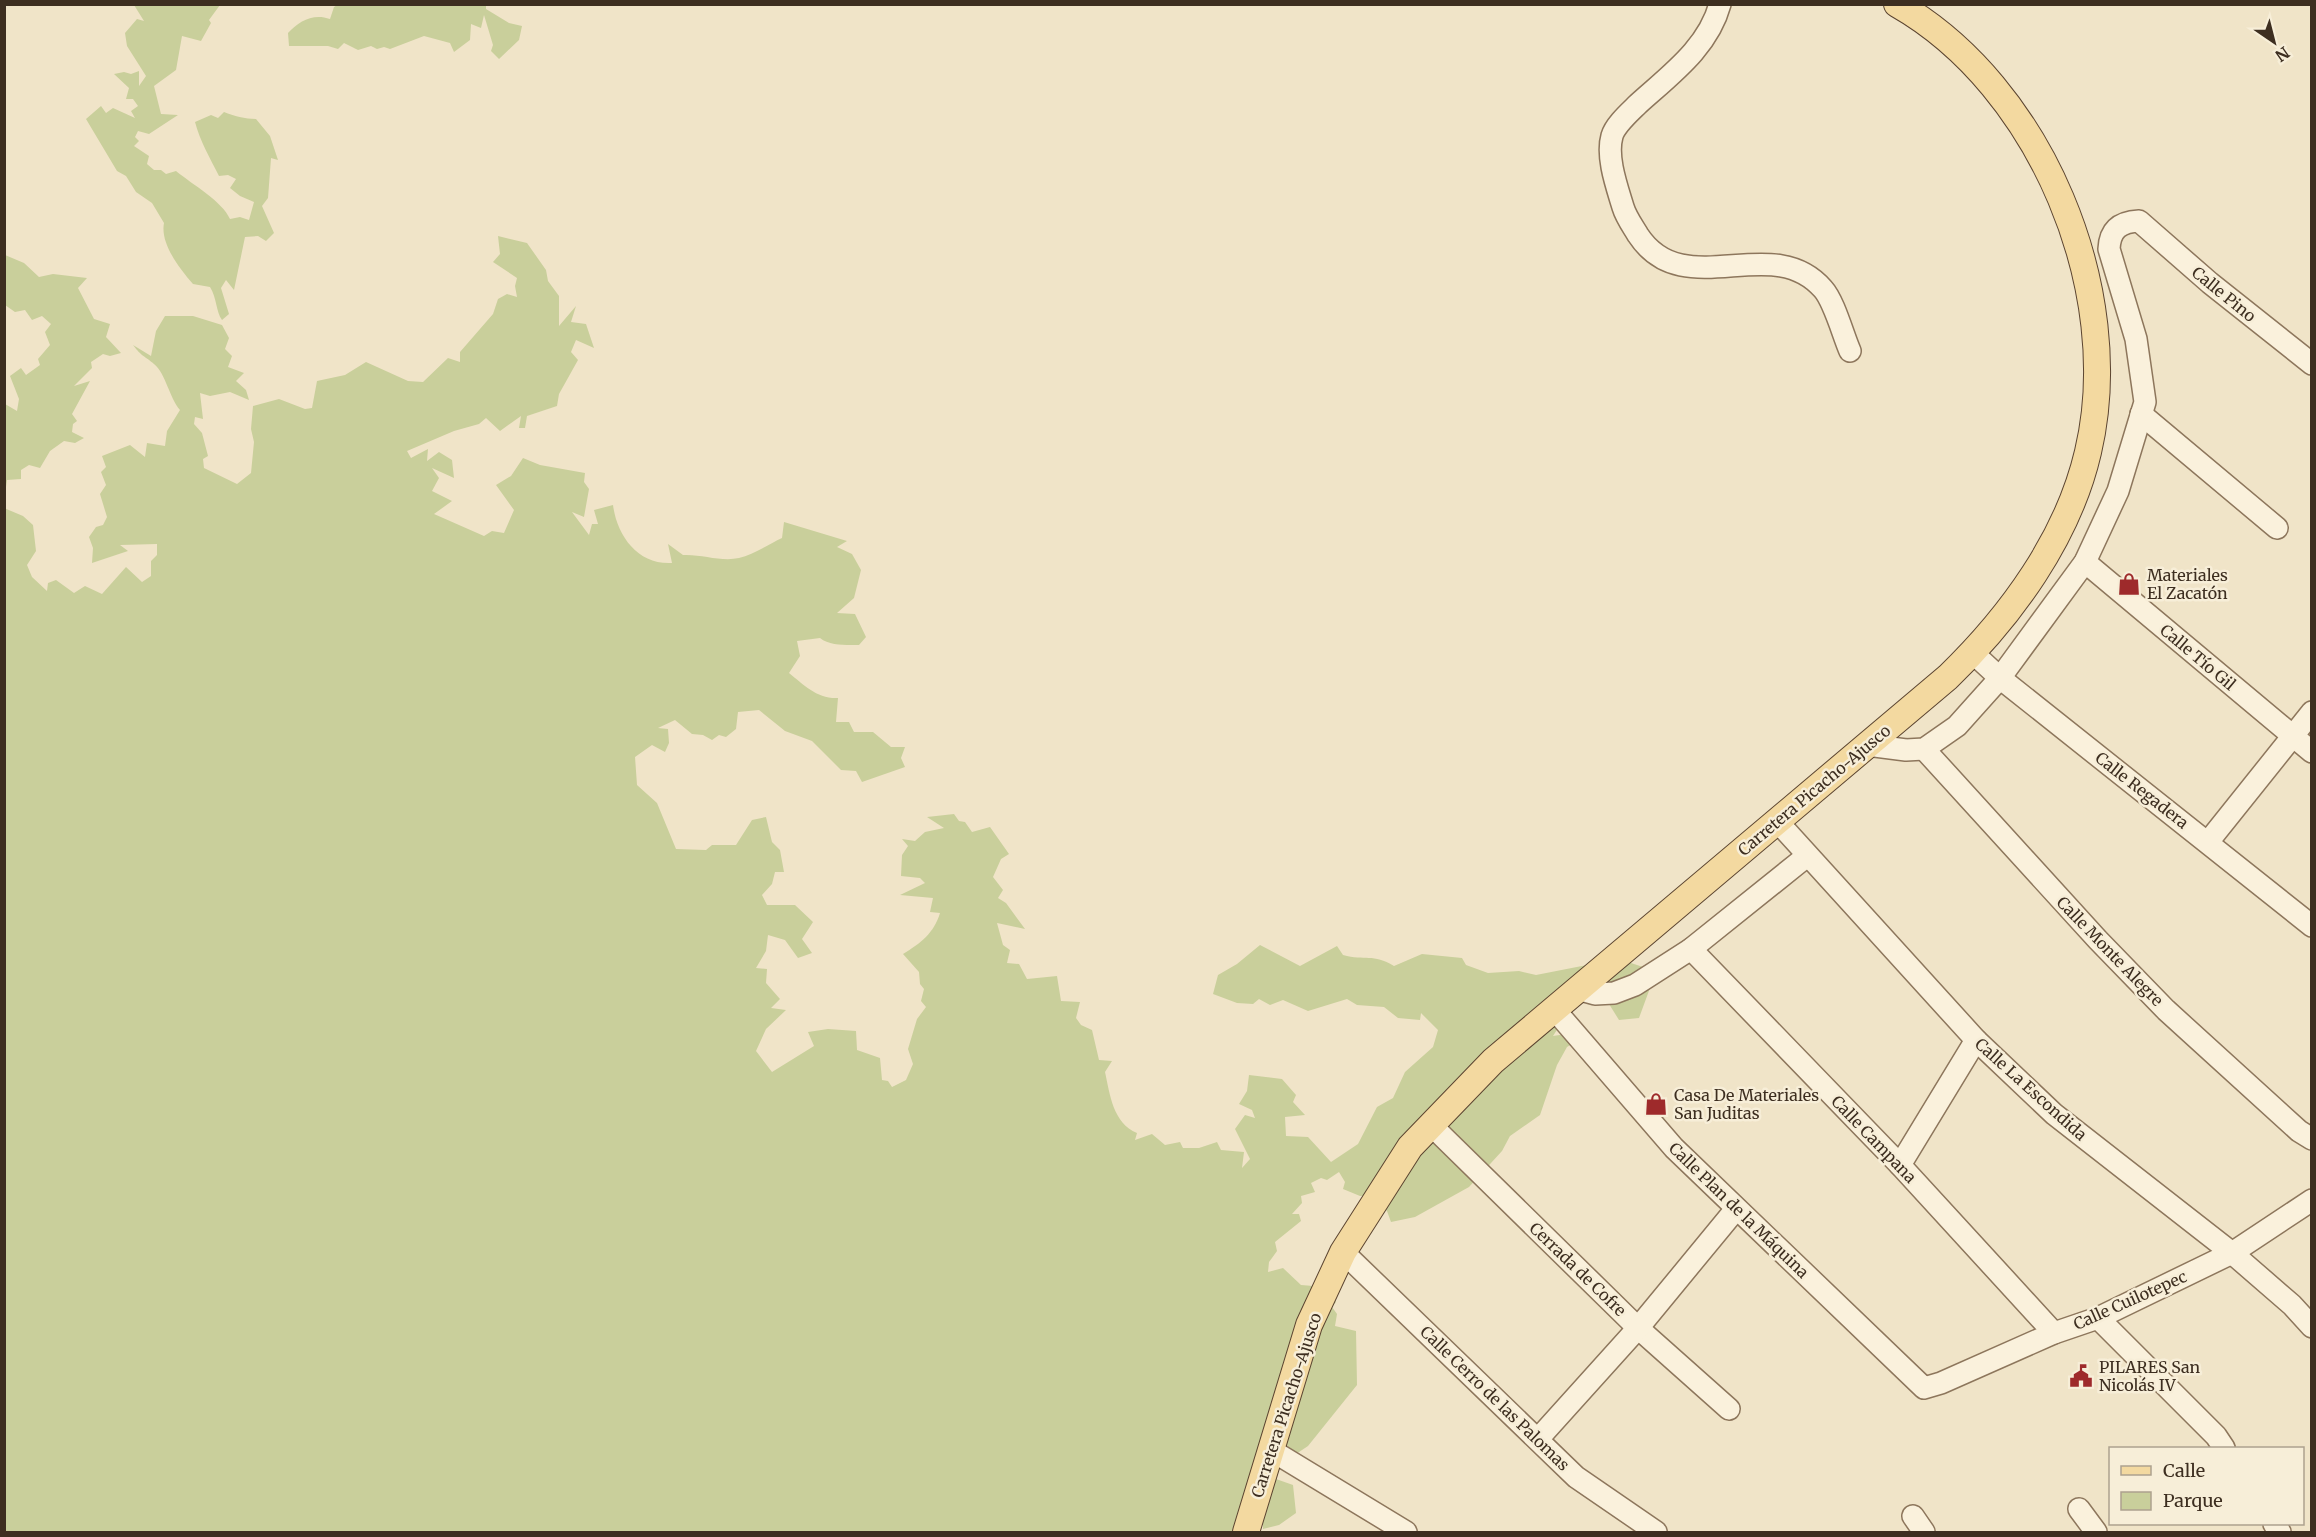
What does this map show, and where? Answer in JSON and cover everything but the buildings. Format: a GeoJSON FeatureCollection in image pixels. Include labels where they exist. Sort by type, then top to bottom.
{"type":"FeatureCollection","features":[{"type":"Feature","properties":{"kind":"main road","name":"Carretera Picacho-Ajusco"},"geometry":{"type":"LineString","coordinates":[[1246,1533],[1309,1325],[1343,1252],[1410,1147],[1493,1061],[1973,653],[2033,577],[2066,514],[2088,452],[2096,393],[2094,320],[2080,258],[2064,206],[2030,135],[2004,97],[1954,44],[1897,4]]}},
{"type":"Feature","properties":{"kind":"street"},"geometry":{"type":"LineString","coordinates":[[1720,4],[1700,47],[1628,114],[1612,135],[1612,173],[1626,216],[1647,248],[1669,263],[1696,268],[1773,264],[1797,269],[1824,289],[1850,351]]}},
{"type":"Feature","properties":{"kind":"street","name":"Calle Pino"},"geometry":{"type":"LineString","coordinates":[[2141,414],[2145,402],[2136,339],[2109,249],[2110,238],[2115,228],[2126,222],[2139,221],[2210,283],[2312,364]]}},
{"type":"Feature","properties":{"kind":"street"},"geometry":{"type":"LineString","coordinates":[[1867,745],[1906,750],[1924,749],[1957,726],[2000,678],[2085,562],[2118,491],[2141,414],[2277,528]]}},
{"type":"Feature","properties":{"kind":"street","name":"Calle Tío Gil"},"geometry":{"type":"LineString","coordinates":[[2085,562],[2312,752]]}},
{"type":"Feature","properties":{"kind":"street","name":"Calle Regadera"},"geometry":{"type":"LineString","coordinates":[[1973,653],[2000,678],[2312,926]]}},
{"type":"Feature","properties":{"kind":"street"},"geometry":{"type":"LineString","coordinates":[[2208,842],[2312,712]]}},
{"type":"Feature","properties":{"kind":"street","name":"Calle Monte Alegre"},"geometry":{"type":"LineString","coordinates":[[1924,749],[2090,932],[2166,1010],[2299,1131],[2312,1139]]}},
{"type":"Feature","properties":{"kind":"street","name":"Calle La Escondida"},"geometry":{"type":"LineString","coordinates":[[1777,821],[1976,1040],[2054,1114],[2232,1253],[2292,1305],[2312,1327]]}},
{"type":"Feature","properties":{"kind":"street"},"geometry":{"type":"LineString","coordinates":[[1577,989],[1595,993],[1614,993],[1635,985],[1691,949],[1807,856]]}},
{"type":"Feature","properties":{"kind":"street","name":"Calle Campana"},"geometry":{"type":"LineString","coordinates":[[1691,949],[1900,1165],[2054,1333]]}},
{"type":"Feature","properties":{"kind":"street","name":"Calle Plan de la Máquina"},"geometry":{"type":"LineString","coordinates":[[1554,1009],[1674,1148],[1736,1209],[1924,1388],[1941,1383]]}},
{"type":"Feature","properties":{"kind":"street"},"geometry":{"type":"LineString","coordinates":[[1900,1165],[1976,1040]]}},
{"type":"Feature","properties":{"kind":"street","name":"Cerrada de Cofre"},"geometry":{"type":"LineString","coordinates":[[1431,1125],[1638,1328],[1729,1408]]}},
{"type":"Feature","properties":{"kind":"street","name":"Calle Cuilotepec"},"geometry":{"type":"LineString","coordinates":[[1941,1383],[2054,1333],[2098,1318],[2232,1253],[2312,1200]]}},
{"type":"Feature","properties":{"kind":"street"},"geometry":{"type":"LineString","coordinates":[[1538,1438],[1638,1328],[1736,1209]]}},
{"type":"Feature","properties":{"kind":"street","name":"Calle Cerro de las Palomas"},"geometry":{"type":"LineString","coordinates":[[1343,1252],[1576,1477],[1653,1532]]}},
{"type":"Feature","properties":{"kind":"street"},"geometry":{"type":"LineString","coordinates":[[2098,1318],[2216,1436],[2223,1447]]}},
{"type":"Feature","properties":{"kind":"street"},"geometry":{"type":"LineString","coordinates":[[1271,1450],[1406,1533]]}},
{"type":"Feature","properties":{"kind":"street"},"geometry":{"type":"LineString","coordinates":[[2079,1509],[2096,1533]]}},
{"type":"Feature","properties":{"kind":"green space"},"geometry":{"type":"Polygon","coordinates":[[[339,4],[486,5],[486,9],[509,23],[522,26],[519,40],[499,59],[491,51],[493,45],[484,15],[481,28],[471,24],[470,40],[454,52],[450,43],[424,36],[390,49],[384,47],[377,49],[371,46],[358,50],[344,43],[338,49],[328,46],[289,46],[288,33],[292,29],[312,18],[330,19],[334,7],[339,4]]]}},
{"type":"Feature","properties":{"kind":"green space"},"geometry":{"type":"Polygon","coordinates":[[[134,5],[220,5],[209,20],[211,23],[201,41],[182,36],[176,70],[154,86],[161,114],[178,115],[149,134],[138,131],[135,137],[139,141],[134,146],[149,156],[147,164],[154,170],[161,170],[166,174],[176,171],[221,206],[230,219],[240,217],[249,220],[254,202],[240,196],[230,188],[236,179],[228,175],[219,176],[202,143],[195,122],[211,115],[218,118],[224,112],[256,119],[270,136],[278,160],[271,158],[268,198],[262,206],[274,233],[266,241],[258,236],[245,237],[234,290],[226,280],[221,288],[229,314],[222,320],[210,287],[193,284],[182,271],[168,247],[164,223],[152,203],[136,192],[126,176],[117,171],[86,119],[101,106],[106,113],[113,108],[135,118],[131,111],[138,106],[133,99],[126,99],[129,88],[114,74],[124,72],[131,74],[139,71],[139,86],[146,76],[127,46],[125,33],[137,19],[144,21],[134,5]]]}},
{"type":"Feature","properties":{"kind":"green space"},"geometry":{"type":"Polygon","coordinates":[[[498,236],[527,243],[546,270],[548,281],[559,296],[559,326],[576,306],[571,322],[586,324],[594,348],[576,340],[571,352],[578,360],[559,394],[557,406],[527,416],[525,428],[519,428],[521,416],[500,431],[486,418],[479,424],[454,431],[407,451],[411,458],[428,449],[427,461],[439,452],[452,460],[454,478],[432,468],[439,478],[432,491],[452,501],[434,514],[484,536],[492,531],[504,533],[514,510],[496,485],[511,476],[523,458],[540,465],[585,473],[584,482],[589,489],[584,517],[572,512],[589,535],[592,524],[598,524],[594,510],[613,505],[624,538],[639,554],[649,559],[672,563],[668,544],[683,555],[725,559],[744,557],[782,538],[784,522],[847,541],[837,547],[852,554],[861,570],[854,598],[837,613],[855,614],[866,637],[859,645],[833,644],[820,638],[797,641],[800,656],[789,673],[817,694],[838,698],[836,722],[849,722],[854,732],[873,732],[891,747],[905,747],[901,758],[905,767],[862,782],[856,771],[841,770],[812,741],[785,731],[759,710],[738,712],[736,729],[726,737],[719,735],[712,740],[703,735],[692,734],[675,720],[658,728],[668,729],[669,743],[665,752],[652,745],[635,757],[637,785],[657,803],[676,849],[706,850],[712,845],[736,845],[752,820],[766,817],[772,842],[780,850],[784,872],[775,872],[772,884],[762,895],[767,905],[795,905],[813,922],[802,939],[812,953],[798,958],[785,940],[768,935],[766,951],[756,968],[767,969],[766,983],[780,999],[771,1008],[786,1010],[766,1029],[756,1051],[772,1072],[814,1046],[808,1032],[828,1029],[856,1031],[857,1050],[880,1058],[882,1080],[888,1081],[892,1087],[906,1080],[913,1064],[908,1049],[917,1019],[926,1007],[921,1001],[924,989],[920,984],[919,972],[903,954],[926,937],[940,913],[930,912],[933,898],[900,895],[925,883],[920,878],[901,876],[902,855],[908,846],[902,839],[915,841],[925,832],[944,828],[927,817],[954,814],[959,821],[965,822],[972,832],[990,827],[1009,854],[1001,859],[993,877],[1003,890],[998,898],[1006,903],[1025,929],[997,923],[1003,945],[1010,950],[1007,963],[1019,964],[1027,979],[1057,976],[1061,1001],[1080,1002],[1076,1018],[1081,1025],[1092,1030],[1099,1060],[1112,1061],[1105,1072],[1111,1099],[1123,1122],[1137,1133],[1135,1140],[1152,1134],[1165,1145],[1180,1142],[1183,1148],[1199,1148],[1217,1142],[1221,1150],[1244,1152],[1242,1168],[1250,1159],[1235,1129],[1245,1115],[1255,1118],[1252,1110],[1239,1104],[1247,1091],[1249,1075],[1282,1079],[1296,1095],[1293,1102],[1305,1115],[1285,1117],[1286,1136],[1308,1137],[1331,1162],[1358,1144],[1377,1107],[1393,1098],[1405,1072],[1433,1047],[1438,1030],[1421,1013],[1420,1020],[1398,1018],[1384,1007],[1357,1005],[1347,999],[1308,1011],[1283,1000],[1270,1005],[1259,999],[1253,1004],[1237,1003],[1213,994],[1218,975],[1237,964],[1260,945],[1300,966],[1337,946],[1343,955],[1374,958],[1394,966],[1422,954],[1462,958],[1466,965],[1488,973],[1519,971],[1536,975],[1587,965],[1628,962],[1649,969],[1650,988],[1639,1018],[1619,1020],[1599,988],[1578,997],[1553,1036],[1573,1033],[1577,1041],[1567,1047],[1557,1065],[1540,1115],[1510,1136],[1502,1151],[1469,1187],[1415,1217],[1391,1222],[1387,1211],[1370,1196],[1360,1196],[1343,1189],[1345,1182],[1339,1172],[1327,1180],[1321,1178],[1311,1183],[1315,1192],[1301,1196],[1302,1203],[1292,1214],[1299,1214],[1301,1221],[1275,1242],[1277,1251],[1269,1262],[1268,1272],[1283,1268],[1301,1285],[1322,1288],[1329,1293],[1336,1302],[1332,1307],[1337,1314],[1335,1326],[1356,1331],[1357,1385],[1308,1446],[1293,1456],[1271,1459],[1260,1490],[1272,1492],[1276,1479],[1293,1485],[1296,1513],[1279,1525],[1263,1529],[1263,1510],[1234,1532],[5,1532],[4,508],[23,516],[33,525],[36,551],[27,565],[32,577],[47,591],[48,583],[56,580],[74,593],[85,586],[102,594],[126,567],[142,582],[151,576],[151,561],[157,555],[157,544],[120,545],[128,551],[92,563],[93,548],[89,537],[96,527],[103,525],[107,517],[100,494],[106,485],[101,472],[106,467],[102,456],[130,445],[145,457],[147,443],[165,446],[167,431],[180,410],[158,368],[133,345],[151,356],[156,331],[165,316],[193,316],[222,325],[229,338],[225,349],[232,356],[228,367],[244,373],[236,381],[246,390],[249,400],[230,392],[210,396],[200,393],[203,419],[195,417],[194,424],[202,433],[208,456],[203,459],[204,468],[237,484],[251,473],[254,442],[251,429],[253,406],[279,399],[305,409],[312,408],[317,381],[345,375],[366,362],[408,381],[423,382],[448,358],[460,362],[460,352],[493,314],[498,299],[507,294],[517,297],[515,286],[517,278],[493,262],[500,254],[498,236]]]}},
{"type":"Feature","properties":{"kind":"green space"},"geometry":{"type":"Polygon","coordinates":[[[5,255],[24,263],[39,277],[53,274],[87,278],[78,288],[94,319],[110,324],[106,337],[121,353],[110,356],[103,354],[91,362],[92,368],[74,386],[90,381],[72,414],[77,421],[73,424],[72,432],[84,438],[75,443],[64,441],[50,451],[40,468],[29,465],[21,470],[21,479],[7,480],[5,494],[5,404],[17,411],[19,399],[10,376],[21,368],[26,375],[40,365],[38,359],[50,345],[45,332],[51,324],[42,316],[32,320],[25,310],[15,312],[5,305],[5,255]]]}},
{"type":"Feature","properties":{"kind":"place","name":"Materiales El Zacatón"},"geometry":{"type":"Point","coordinates":[2129,584]}},
{"type":"Feature","properties":{"kind":"place","name":"Casa De Materiales San Juditas"},"geometry":{"type":"Point","coordinates":[1656,1104]}},
{"type":"Feature","properties":{"kind":"place","name":"PILARES San Nicolás IV"},"geometry":{"type":"Point","coordinates":[2081,1376]}}]}
